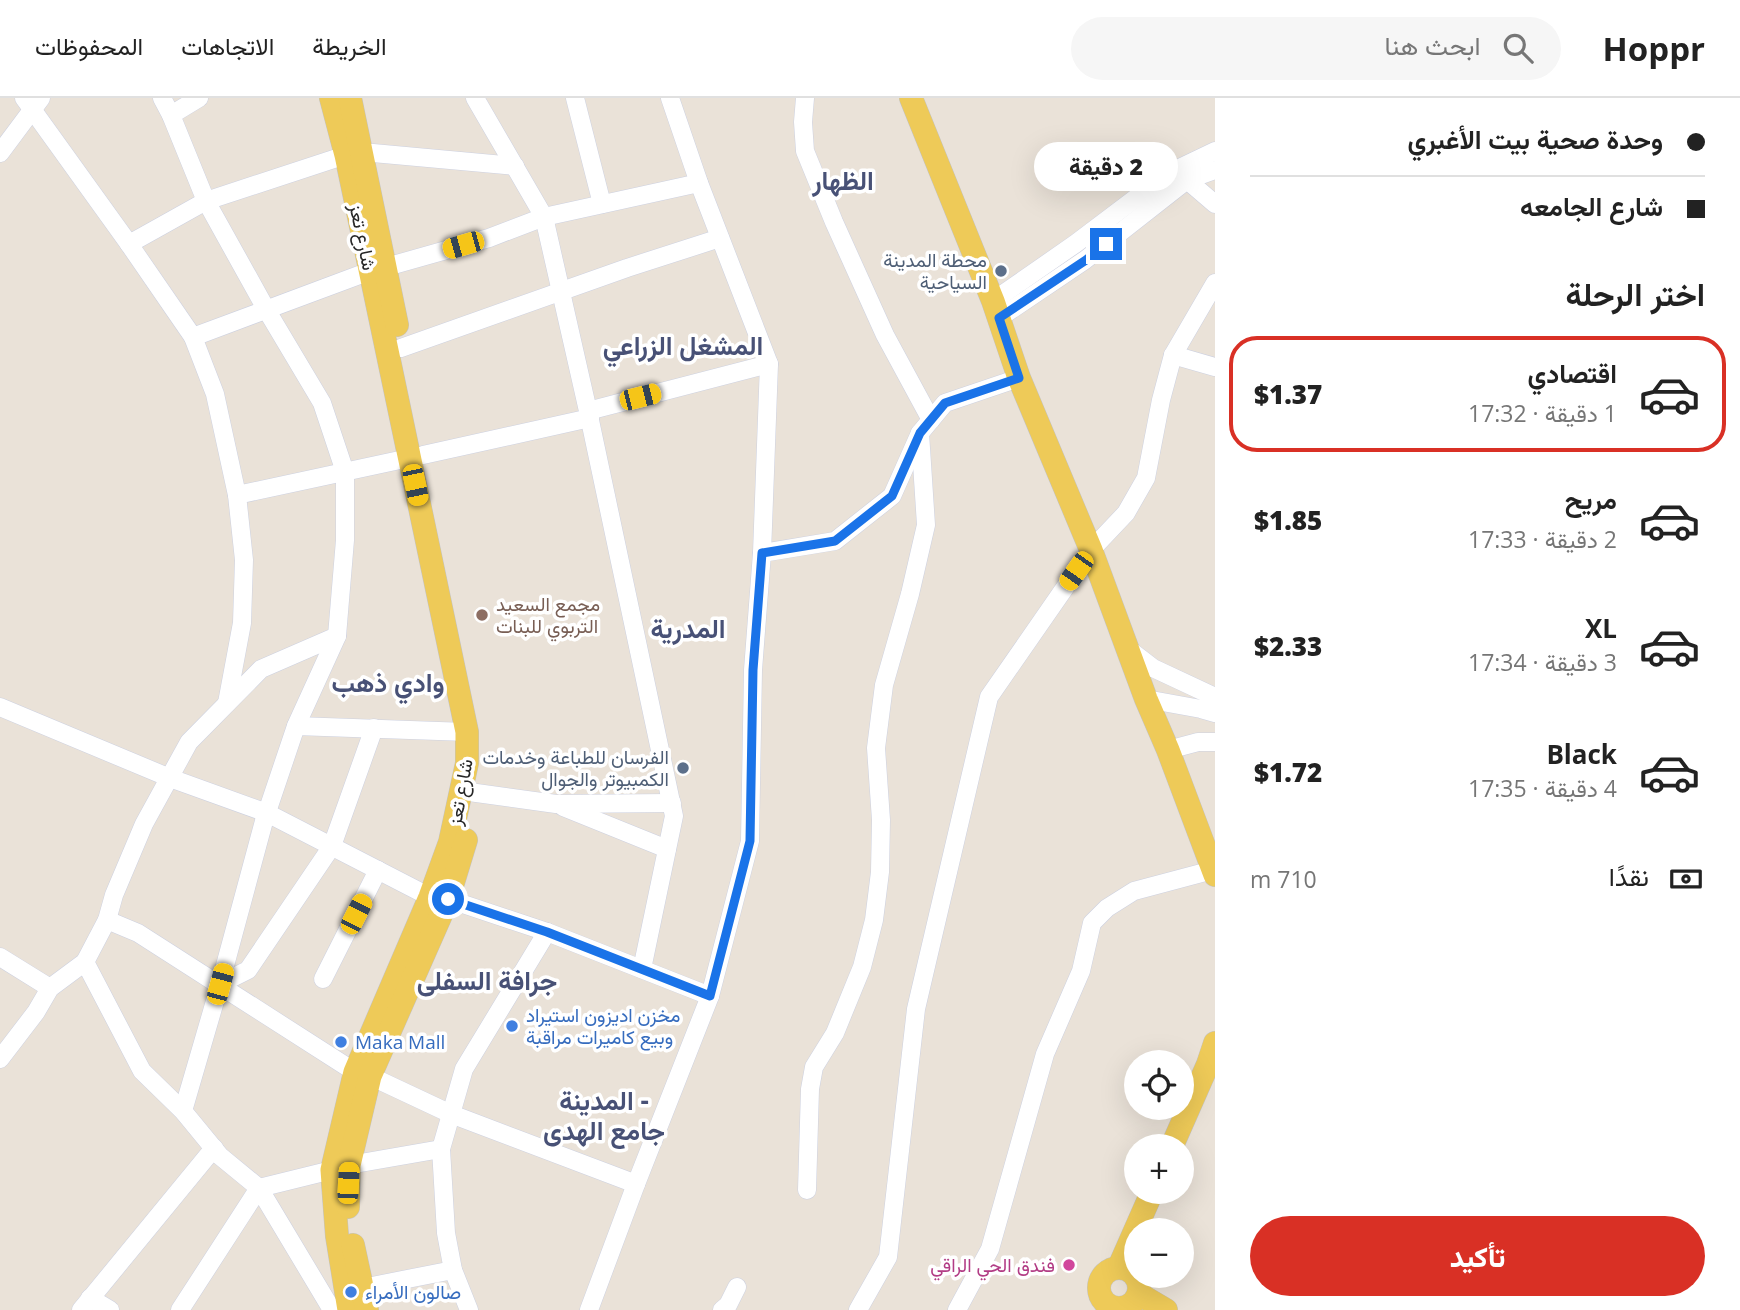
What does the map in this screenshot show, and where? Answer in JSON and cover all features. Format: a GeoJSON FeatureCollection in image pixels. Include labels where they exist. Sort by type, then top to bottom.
{"type":"FeatureCollection","features":[{"type":"Feature","properties":{"kind":"main road","name":"شارع تعز"},"geometry":{"type":"LineString","coordinates":[[331,98],[354,153]]}},
{"type":"Feature","properties":{"kind":"main road","name":"شارع تعز"},"geometry":{"type":"LineString","coordinates":[[350,98],[354,153],[416,456],[467,732],[470,791]]}},
{"type":"Feature","properties":{"kind":"main road"},"geometry":{"type":"LineString","coordinates":[[911,98],[996,310],[1019,378],[1091,550],[1214,873]]}},
{"type":"Feature","properties":{"kind":"main road","name":"شارع تعز"},"geometry":{"type":"LineString","coordinates":[[349,1310],[337,1236],[340,1168],[362,1074],[439,898],[450,842],[470,791],[480,732],[416,456],[401,348],[378,269]]}},
{"type":"Feature","properties":{"kind":"main road"},"geometry":{"type":"LineString","coordinates":[[1177,1134],[1215,1042]]}},
{"type":"Feature","properties":{"kind":"main road","name":"شارع تعز"},"geometry":{"type":"LineString","coordinates":[[340,1168],[347,1200],[350,1234],[365,1299]]}},
{"type":"Feature","properties":{"kind":"main road"},"geometry":{"type":"LineString","coordinates":[[1119,1268],[1147,1204]]}},
{"type":"Feature","properties":{"kind":"main road"},"geometry":{"type":"LineString","coordinates":[[1119,1268],[1131,1271],[1138,1280],[1139,1294],[1133,1303],[1123,1308],[1097,1305],[1101,1278],[1108,1270],[1119,1268]]}},
{"type":"Feature","properties":{"kind":"main road"},"geometry":{"type":"LineString","coordinates":[[1139,1294],[1166,1310]]}},
{"type":"Feature","properties":{"kind":"street"},"geometry":{"type":"LineString","coordinates":[[162,98],[206,201],[322,403],[345,472],[345,540],[337,636],[296,726],[267,813],[183,1111]]}},
{"type":"Feature","properties":{"kind":"street"},"geometry":{"type":"LineString","coordinates":[[171,114],[199,98]]}},
{"type":"Feature","properties":{"kind":"street"},"geometry":{"type":"LineString","coordinates":[[475,98],[544,217],[672,803],[674,816],[642,969]]}},
{"type":"Feature","properties":{"kind":"street"},"geometry":{"type":"LineString","coordinates":[[575,98],[602,204]]}},
{"type":"Feature","properties":{"kind":"street"},"geometry":{"type":"LineString","coordinates":[[590,1310],[710,996],[750,841],[753,670],[762,553],[769,364],[699,183],[670,98]]}},
{"type":"Feature","properties":{"kind":"street"},"geometry":{"type":"LineString","coordinates":[[805,98],[805,151],[926,427],[926,525],[884,685],[876,748],[881,820],[880,872],[874,920],[862,967],[835,1033],[814,1066],[808,1114],[807,1190]]}},
{"type":"Feature","properties":{"kind":"street"},"geometry":{"type":"LineString","coordinates":[[0,153],[32,101],[193,337],[215,394],[236,495],[244,560],[242,623],[227,703]]}},
{"type":"Feature","properties":{"kind":"street"},"geometry":{"type":"LineString","coordinates":[[996,310],[1075,244],[1169,173],[1215,151]]}},
{"type":"Feature","properties":{"kind":"street"},"geometry":{"type":"LineString","coordinates":[[129,244],[206,201],[354,153],[515,166]]}},
{"type":"Feature","properties":{"kind":"street"},"geometry":{"type":"LineString","coordinates":[[996,310],[1086,260],[1186,180],[1215,170]]}},
{"type":"Feature","properties":{"kind":"street"},"geometry":{"type":"LineString","coordinates":[[1186,180],[1215,204]]}},
{"type":"Feature","properties":{"kind":"street"},"geometry":{"type":"LineString","coordinates":[[193,337],[378,269],[489,238],[544,217],[699,183]]}},
{"type":"Feature","properties":{"kind":"street"},"geometry":{"type":"LineString","coordinates":[[401,348],[720,238]]}},
{"type":"Feature","properties":{"kind":"street"},"geometry":{"type":"LineString","coordinates":[[858,1310],[888,1257],[916,1009],[989,697],[1091,550],[1126,513],[1146,478],[1173,355],[1215,283]]}},
{"type":"Feature","properties":{"kind":"street"},"geometry":{"type":"LineString","coordinates":[[1173,355],[1215,367]]}},
{"type":"Feature","properties":{"kind":"street"},"geometry":{"type":"LineString","coordinates":[[236,495],[416,456],[589,414],[769,364]]}},
{"type":"Feature","properties":{"kind":"street"},"geometry":{"type":"LineString","coordinates":[[762,553],[835,541],[892,496],[926,427],[945,403],[1019,378]]}},
{"type":"Feature","properties":{"kind":"street"},"geometry":{"type":"LineString","coordinates":[[0,1059],[36,1012],[50,988],[85,962],[107,920],[114,895],[144,824],[189,742],[261,669],[337,636]]}},
{"type":"Feature","properties":{"kind":"street"},"geometry":{"type":"LineString","coordinates":[[1127,648],[1153,668],[1215,697]]}},
{"type":"Feature","properties":{"kind":"street"},"geometry":{"type":"LineString","coordinates":[[1146,699],[1215,713]]}},
{"type":"Feature","properties":{"kind":"street"},"geometry":{"type":"LineString","coordinates":[[0,707],[170,778],[267,813],[439,898],[547,932],[710,996]]}},
{"type":"Feature","properties":{"kind":"street"},"geometry":{"type":"LineString","coordinates":[[296,726],[467,732]]}},
{"type":"Feature","properties":{"kind":"street"},"geometry":{"type":"LineString","coordinates":[[220,984],[248,970],[332,846],[374,729]]}},
{"type":"Feature","properties":{"kind":"street"},"geometry":{"type":"LineString","coordinates":[[1168,750],[1198,742],[1215,742]]}},
{"type":"Feature","properties":{"kind":"street"},"geometry":{"type":"LineString","coordinates":[[470,791],[556,804],[672,803]]}},
{"type":"Feature","properties":{"kind":"street"},"geometry":{"type":"LineString","coordinates":[[556,804],[667,849]]}},
{"type":"Feature","properties":{"kind":"street"},"geometry":{"type":"LineString","coordinates":[[323,979],[379,870]]}},
{"type":"Feature","properties":{"kind":"street"},"geometry":{"type":"LineString","coordinates":[[957,1310],[990,1249],[1045,1054],[1081,971],[1092,923],[1107,908],[1134,891],[1214,873]]}},
{"type":"Feature","properties":{"kind":"street"},"geometry":{"type":"LineString","coordinates":[[107,920],[138,933],[362,1074],[451,1114],[636,1184]]}},
{"type":"Feature","properties":{"kind":"street"},"geometry":{"type":"LineString","coordinates":[[469,1310],[453,1270],[446,1233],[441,1149],[464,1069],[547,932]]}},
{"type":"Feature","properties":{"kind":"street"},"geometry":{"type":"LineString","coordinates":[[0,957],[50,988]]}},
{"type":"Feature","properties":{"kind":"street"},"geometry":{"type":"LineString","coordinates":[[85,962],[142,1071],[183,1111],[220,1156],[259,1188],[332,1310]]}},
{"type":"Feature","properties":{"kind":"street"},"geometry":{"type":"LineString","coordinates":[[110,1310],[85,1304],[214,1148]]}},
{"type":"Feature","properties":{"kind":"street"},"geometry":{"type":"LineString","coordinates":[[180,1310],[259,1188],[340,1168],[441,1149]]}},
{"type":"Feature","properties":{"kind":"street"},"geometry":{"type":"LineString","coordinates":[[365,1299],[453,1270]]}},
{"type":"Feature","properties":{"kind":"street"},"geometry":{"type":"LineString","coordinates":[[722,1310],[728,1305],[737,1287]]}},
{"type":"Feature","properties":{"kind":"place","name":"محطة المدينة السياحية"},"geometry":{"type":"Point","coordinates":[1001,271]}},
{"type":"Feature","properties":{"kind":"place","name":"مجمع السعيد التربوي للبنات"},"geometry":{"type":"Point","coordinates":[482,615]}},
{"type":"Feature","properties":{"kind":"place","name":"الفرسان للطباعة وخدمات الكمبيوتر والجوال"},"geometry":{"type":"Point","coordinates":[683,768]}},
{"type":"Feature","properties":{"kind":"place","name":"مخزن اديزون استيراد وبيع كاميرات مراقبة"},"geometry":{"type":"Point","coordinates":[512,1026]}},
{"type":"Feature","properties":{"kind":"place","name":"Maka Mall"},"geometry":{"type":"Point","coordinates":[341,1042]}},
{"type":"Feature","properties":{"kind":"place","name":"فندق الحي الراقي"},"geometry":{"type":"Point","coordinates":[1069,1265]}},
{"type":"Feature","properties":{"kind":"place","name":"صالون الأمراء"},"geometry":{"type":"Point","coordinates":[351,1292]}},
{"type":"Feature","properties":{"kind":"district","name":"الظهار"},"geometry":{"type":"Point","coordinates":[843,181]}},
{"type":"Feature","properties":{"kind":"district","name":"المشغل الزراعي"},"geometry":{"type":"Point","coordinates":[683,346]}},
{"type":"Feature","properties":{"kind":"district","name":"المدرية"},"geometry":{"type":"Point","coordinates":[688,629]}},
{"type":"Feature","properties":{"kind":"district","name":"وادي ذهب"},"geometry":{"type":"Point","coordinates":[388,683]}},
{"type":"Feature","properties":{"kind":"district","name":"جرافة السفلى"},"geometry":{"type":"Point","coordinates":[487,981]}},
{"type":"Feature","properties":{"kind":"district","name":"المدينة - جامع الهدى"},"geometry":{"type":"Point","coordinates":[604,1116]}},
{"type":"Feature","properties":{"kind":"route"},"geometry":{"type":"LineString","coordinates":[[448,899],[547,932],[710,996],[750,841],[753,670],[762,553],[835,541],[892,496],[920,433],[945,403],[1019,378],[999,318],[1106,244]]}}]}
